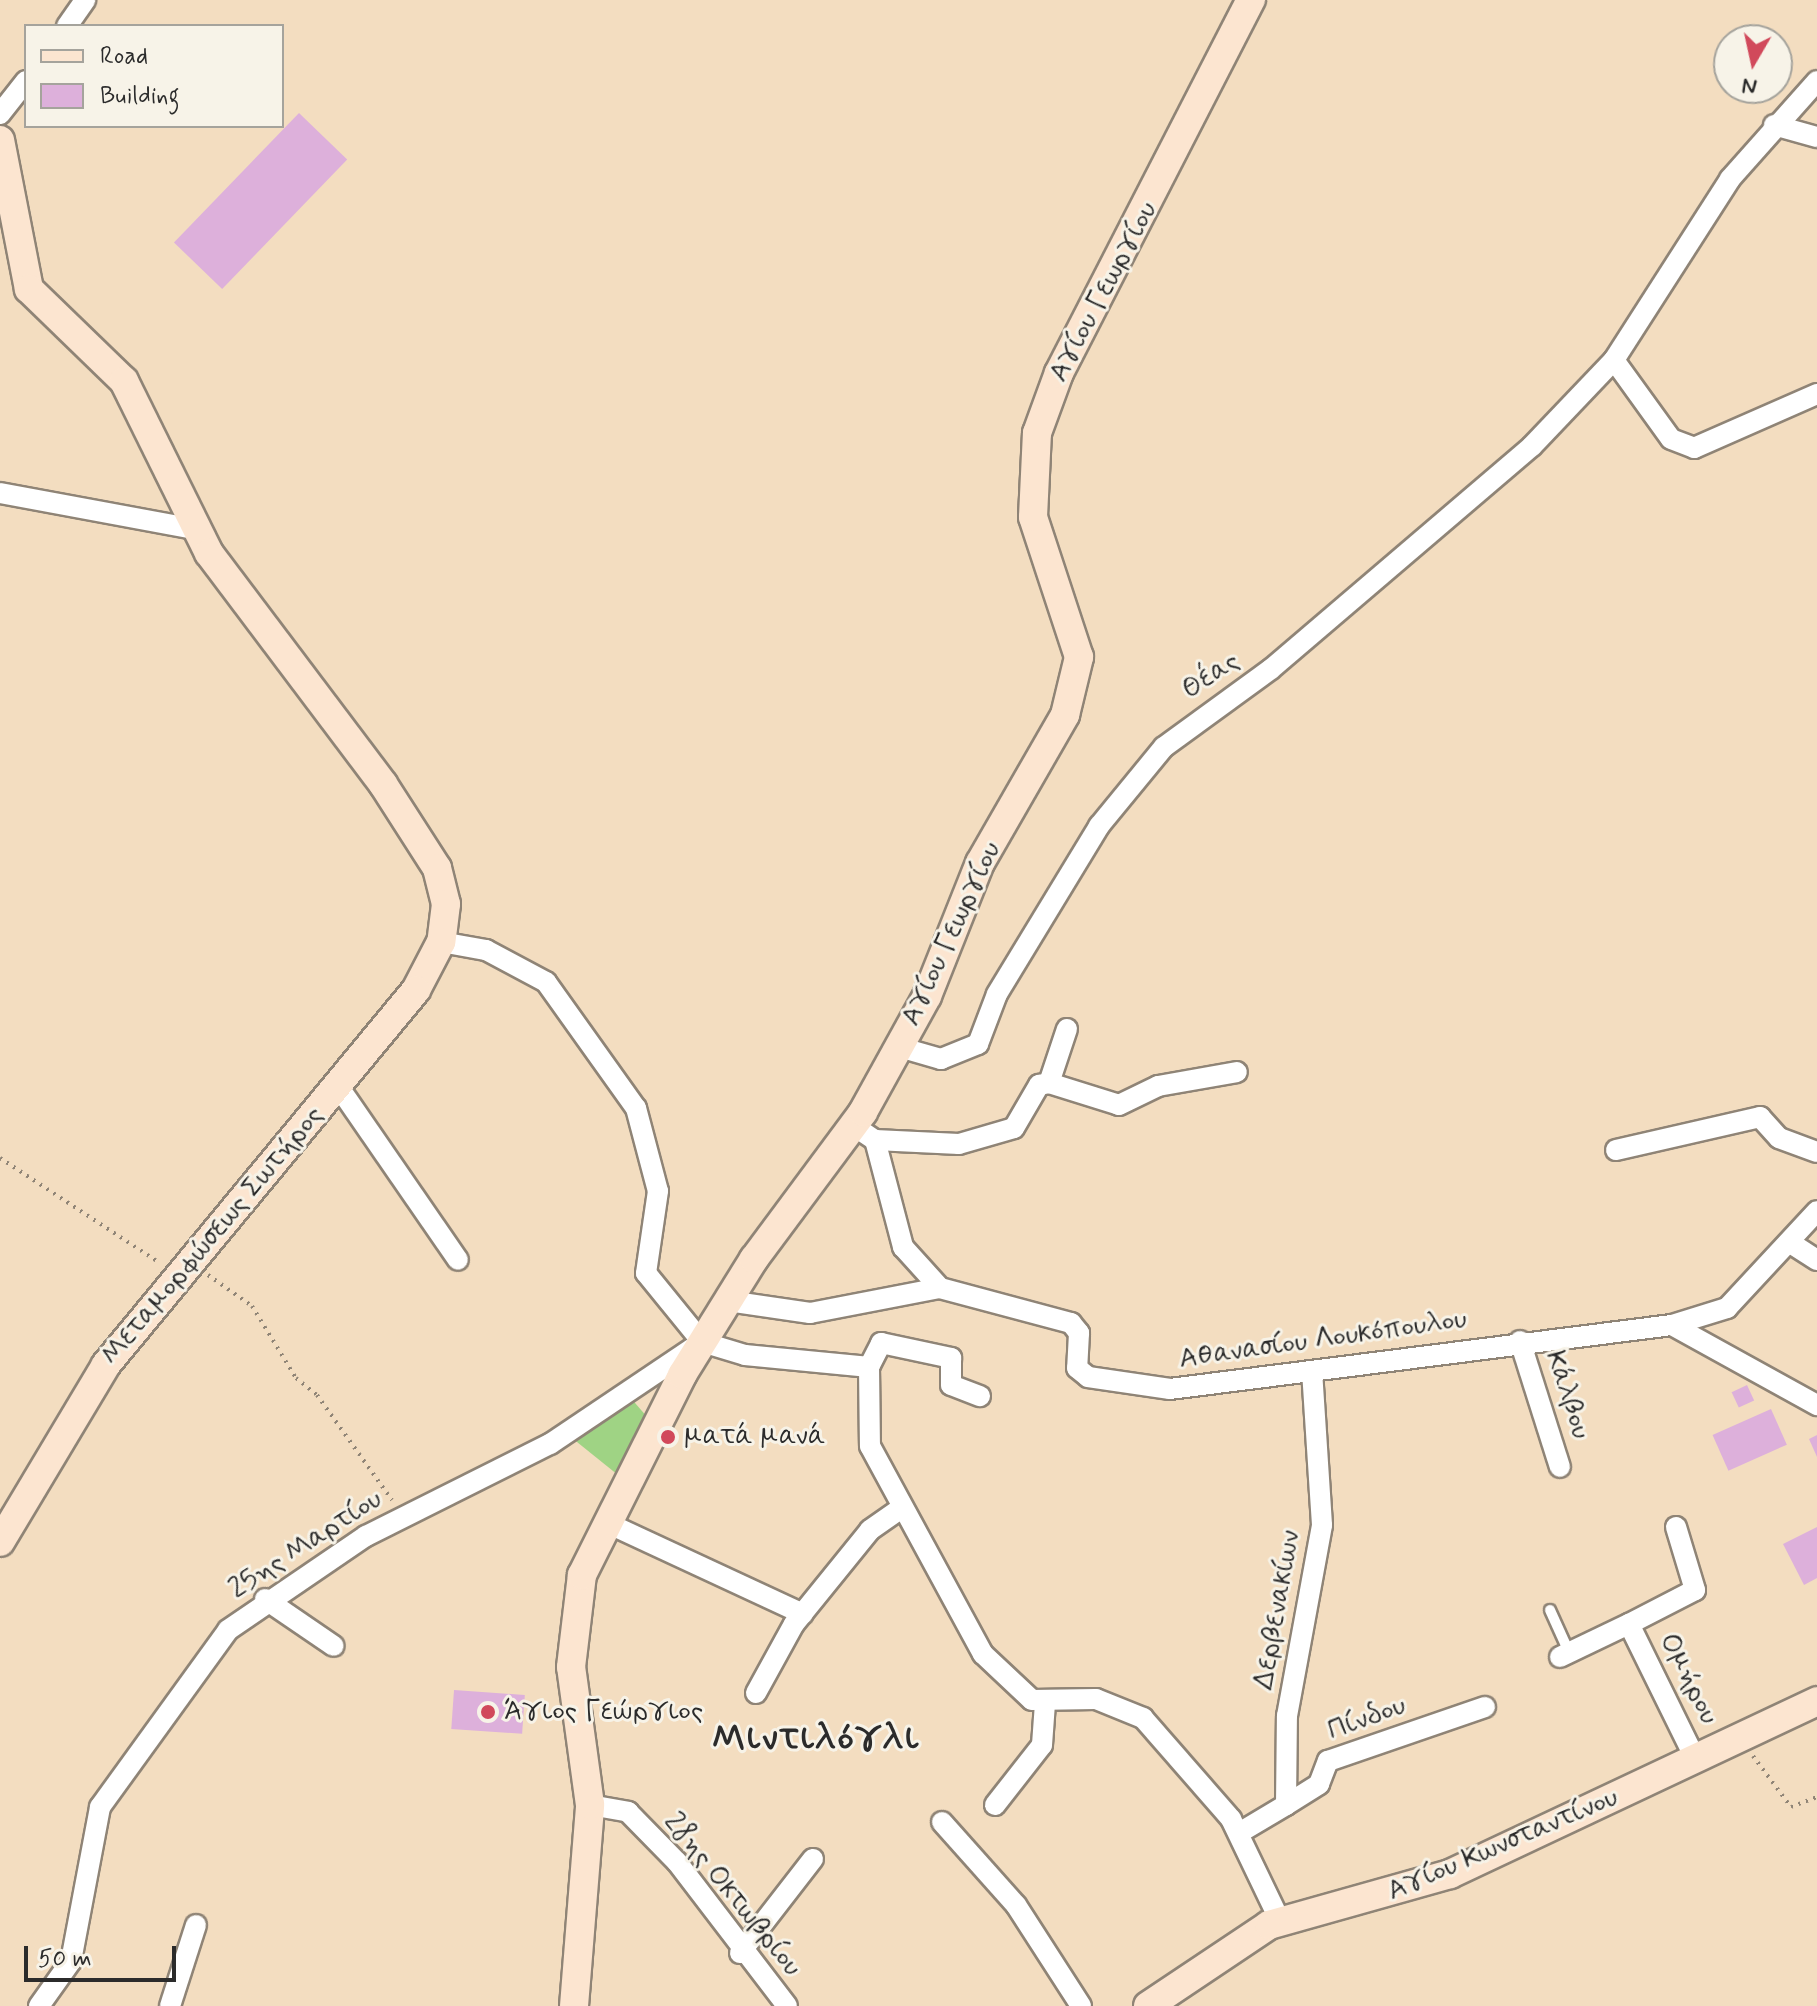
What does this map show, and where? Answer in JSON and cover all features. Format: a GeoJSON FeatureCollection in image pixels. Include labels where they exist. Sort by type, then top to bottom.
{"type":"FeatureCollection","features":[{"type":"Feature","properties":{"kind":"street"},"geometry":{"type":"LineString","coordinates":[[68,24],[85,0]]}},
{"type":"Feature","properties":{"kind":"street","name":"Αγίου Γεωργίου"},"geometry":{"type":"LineString","coordinates":[[574,2006],[590,1805],[571,1628],[605,1522],[702,1342],[728,1301],[864,1133],[980,863],[1073,694],[1077,644],[1040,555],[1033,517],[1046,404],[1251,0]]}},
{"type":"Feature","properties":{"kind":"street","name":"Θέας"},"geometry":{"type":"LineString","coordinates":[[899,1047],[950,1059],[978,1044],[997,994],[1099,826],[1164,747],[1271,669],[1532,446],[1614,360],[1730,179],[1774,125],[1817,81]]}},
{"type":"Feature","properties":{"kind":"street"},"geometry":{"type":"LineString","coordinates":[[0,114],[24,84]]}},
{"type":"Feature","properties":{"kind":"street"},"geometry":{"type":"LineString","coordinates":[[1774,125],[1817,137]]}},
{"type":"Feature","properties":{"kind":"street"},"geometry":{"type":"LineString","coordinates":[[0,140],[29,289],[124,381],[195,529],[437,868],[446,904],[441,942],[486,950],[546,982],[636,1108],[658,1191],[646,1273],[702,1342],[745,1355],[869,1367]]}},
{"type":"Feature","properties":{"kind":"street"},"geometry":{"type":"LineString","coordinates":[[1614,360],[1671,439],[1694,448],[1817,394]]}},
{"type":"Feature","properties":{"kind":"street"},"geometry":{"type":"LineString","coordinates":[[0,493],[195,529]]}},
{"type":"Feature","properties":{"kind":"street","name":"Μεταμορφώσεως Σωτήρος"},"geometry":{"type":"LineString","coordinates":[[0,1542],[106,1365],[416,990],[441,942]]}},
{"type":"Feature","properties":{"kind":"street"},"geometry":{"type":"LineString","coordinates":[[940,1288],[897,1234],[864,1133],[959,1144],[1014,1128],[1033,1092],[1049,1083],[1067,1029]]}},
{"type":"Feature","properties":{"kind":"street"},"geometry":{"type":"LineString","coordinates":[[1049,1083],[1119,1105],[1158,1086],[1237,1072]]}},
{"type":"Feature","properties":{"kind":"street"},"geometry":{"type":"LineString","coordinates":[[338,1086],[458,1260]]}},
{"type":"Feature","properties":{"kind":"street"},"geometry":{"type":"LineString","coordinates":[[1616,1150],[1760,1117],[1779,1138],[1817,1152]]}},
{"type":"Feature","properties":{"kind":"street","name":"Αθανασίου Λουκόπουλου"},"geometry":{"type":"LineString","coordinates":[[728,1301],[810,1313],[940,1288],[1071,1323],[1079,1333],[1077,1368],[1088,1377],[1196,1390],[1520,1341],[1672,1325],[1727,1308],[1817,1211]]}},
{"type":"Feature","properties":{"kind":"street"},"geometry":{"type":"LineString","coordinates":[[1789,1242],[1817,1260]]}},
{"type":"Feature","properties":{"kind":"street"},"geometry":{"type":"LineString","coordinates":[[1672,1325],[1817,1405]]}},
{"type":"Feature","properties":{"kind":"street","name":"Κάλβου"},"geometry":{"type":"LineString","coordinates":[[1520,1341],[1560,1467]]}},
{"type":"Feature","properties":{"kind":"street","name":"25ης Μαρτίου"},"geometry":{"type":"LineString","coordinates":[[39,2006],[71,1961],[93,1830],[107,1794],[215,1645],[265,1599],[403,1515],[550,1444],[702,1342]]}},
{"type":"Feature","properties":{"kind":"street"},"geometry":{"type":"LineString","coordinates":[[980,1396],[951,1385],[951,1358],[881,1343],[869,1367],[870,1446],[983,1654],[1005,1679],[1045,1703],[1096,1699],[1129,1708],[1177,1749],[1239,1833],[1280,1921]]}},
{"type":"Feature","properties":{"kind":"street","name":"Δερβενακίων"},"geometry":{"type":"LineString","coordinates":[[1286,1805],[1287,1716],[1322,1525],[1312,1371]]}},
{"type":"Feature","properties":{"kind":"street"},"geometry":{"type":"LineString","coordinates":[[756,1693],[803,1614],[870,1530],[901,1508]]}},
{"type":"Feature","properties":{"kind":"street"},"geometry":{"type":"LineString","coordinates":[[605,1522],[803,1614]]}},
{"type":"Feature","properties":{"kind":"street","name":"Ομήρου"},"geometry":{"type":"LineString","coordinates":[[1564,1655],[1695,1590],[1676,1527]]}},
{"type":"Feature","properties":{"kind":"street"},"geometry":{"type":"LineString","coordinates":[[265,1599],[334,1646]]}},
{"type":"Feature","properties":{"kind":"street","name":"Ομήρου"},"geometry":{"type":"LineString","coordinates":[[1629,1624],[1696,1760]]}},
{"type":"Feature","properties":{"kind":"street","name":"Αγίου Κωνσταντίνου"},"geometry":{"type":"LineString","coordinates":[[1148,2006],[1280,1921],[1425,1884],[1817,1701]]}},
{"type":"Feature","properties":{"kind":"street"},"geometry":{"type":"LineString","coordinates":[[995,1805],[1042,1745],[1045,1703]]}},
{"type":"Feature","properties":{"kind":"street","name":"Πίνδου"},"geometry":{"type":"LineString","coordinates":[[1286,1805],[1319,1784],[1328,1761],[1485,1707]]}},
{"type":"Feature","properties":{"kind":"street","name":"28ης Οκτωβρίου"},"geometry":{"type":"LineString","coordinates":[[590,1805],[628,1812],[677,1862],[740,1953],[787,2006]]}},
{"type":"Feature","properties":{"kind":"street"},"geometry":{"type":"LineString","coordinates":[[1239,1833],[1286,1805]]}},
{"type":"Feature","properties":{"kind":"street"},"geometry":{"type":"LineString","coordinates":[[942,1822],[1016,1905],[1081,2006]]}},
{"type":"Feature","properties":{"kind":"street"},"geometry":{"type":"LineString","coordinates":[[740,1953],[813,1859]]}},
{"type":"Feature","properties":{"kind":"street"},"geometry":{"type":"LineString","coordinates":[[170,2006],[196,1925]]}},
{"type":"Feature","properties":{"kind":"lane"},"geometry":{"type":"LineString","coordinates":[[1550,1610],[1564,1655]]}},
{"type":"Feature","properties":{"kind":"path"},"geometry":{"type":"LineString","coordinates":[[0,1158],[252,1306],[296,1378],[317,1395],[403,1515]]}},
{"type":"Feature","properties":{"kind":"path"},"geometry":{"type":"LineString","coordinates":[[1742,1737],[1778,1798],[1791,1807],[1817,1797]]}},
{"type":"Feature","properties":{"kind":"green space"},"geometry":{"type":"Polygon","coordinates":[[[629,1396],[648,1418],[618,1475],[572,1438],[629,1396]]]}},
{"type":"Feature","properties":{"kind":"building"},"geometry":{"type":"Polygon","coordinates":[[[299,113],[347,160],[222,289],[174,242],[299,113]]]}},
{"type":"Feature","properties":{"kind":"building"},"geometry":{"type":"Polygon","coordinates":[[[1747,1385],[1754,1400],[1739,1408],[1732,1392],[1747,1385]]]}},
{"type":"Feature","properties":{"kind":"building"},"geometry":{"type":"Polygon","coordinates":[[[1771,1409],[1787,1445],[1728,1471],[1713,1435],[1771,1409]]]}},
{"type":"Feature","properties":{"kind":"building"},"geometry":{"type":"Polygon","coordinates":[[[1817,1435],[1817,1457],[1809,1439],[1817,1435]]]}},
{"type":"Feature","properties":{"kind":"building"},"geometry":{"type":"Polygon","coordinates":[[[1817,1527],[1817,1578],[1804,1585],[1783,1544],[1817,1527]]]}},
{"type":"Feature","properties":{"kind":"building","name":"Άγιος Γεώργιος"},"geometry":{"type":"Polygon","coordinates":[[[454,1690],[525,1695],[522,1734],[451,1729],[454,1690]]]}},
{"type":"Feature","properties":{"kind":"place","name":"ματά μανά"},"geometry":{"type":"Point","coordinates":[668,1437]}},
{"type":"Feature","properties":{"kind":"place","name":"Άγιος Γεώργιος"},"geometry":{"type":"Point","coordinates":[488,1712]}},
{"type":"Feature","properties":{"kind":"district","name":"Μιντιλόγλι"},"geometry":{"type":"Point","coordinates":[816,1740]}}]}
